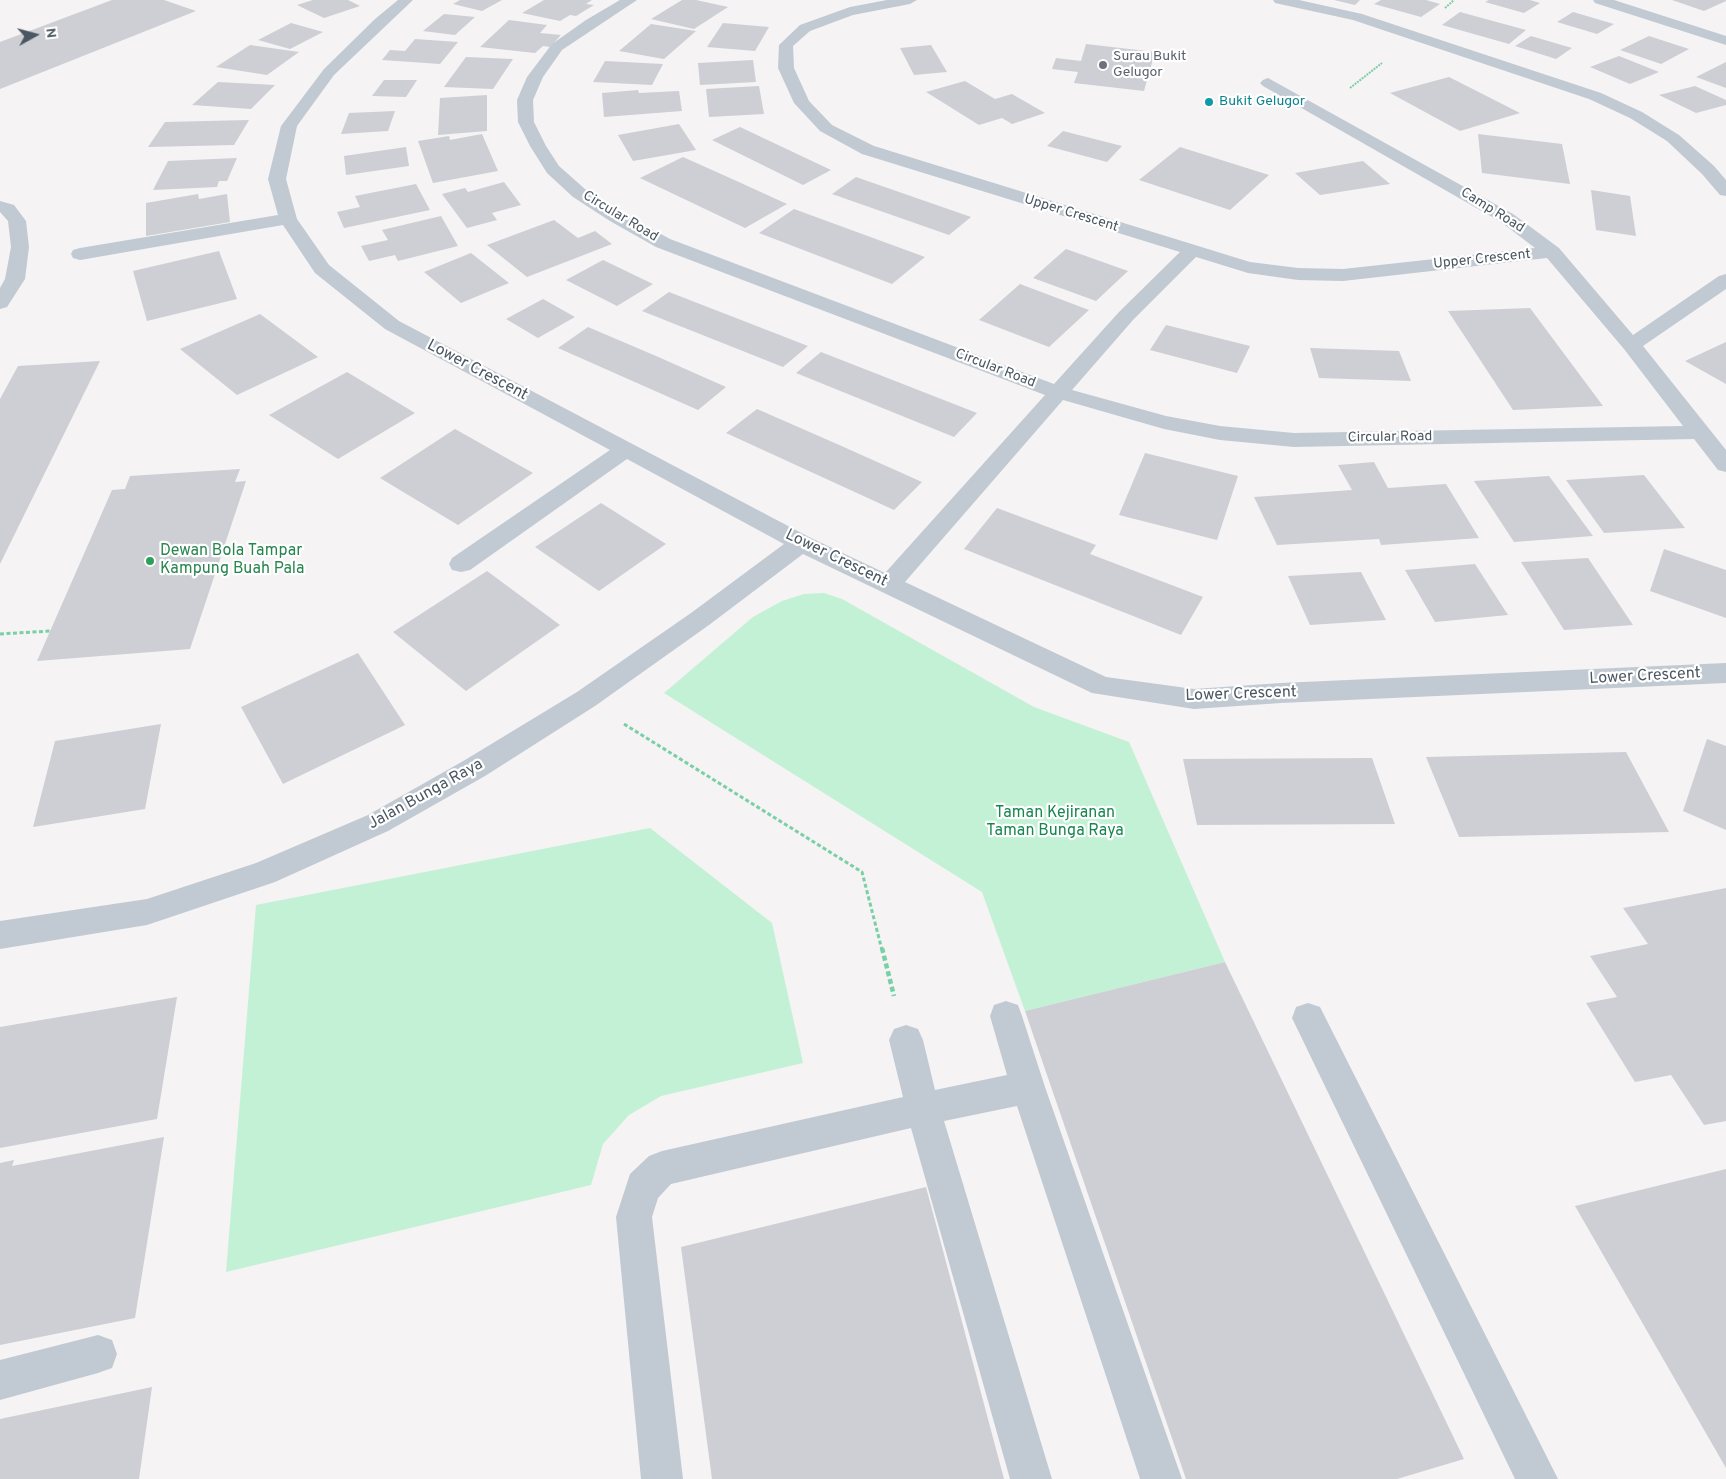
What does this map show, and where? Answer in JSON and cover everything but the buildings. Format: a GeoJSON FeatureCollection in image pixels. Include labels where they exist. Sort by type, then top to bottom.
{"type":"FeatureCollection","features":[{"type":"Feature","properties":{"kind":"street","name":"Lower Crescent"},"geometry":{"type":"LineString","coordinates":[[406,0],[380,22],[329,72],[289,126],[277,179],[288,219],[322,269],[392,325],[801,543],[1101,686],[1194,699],[1726,673]]}},
{"type":"Feature","properties":{"kind":"street","name":"Circular Road"},"geometry":{"type":"LineString","coordinates":[[630,0],[591,23],[557,47],[535,77],[525,100],[526,122],[538,146],[553,169],[579,193],[616,217],[663,243],[1057,392],[1164,422],[1220,433],[1294,440],[1699,432]]}},
{"type":"Feature","properties":{"kind":"street","name":"Upper Crescent"},"geometry":{"type":"LineString","coordinates":[[910,0],[850,11],[805,28],[786,45],[786,68],[802,103],[826,128],[868,150],[1248,267],[1298,274],[1343,275],[1552,252]]}},
{"type":"Feature","properties":{"kind":"street"},"geometry":{"type":"LineString","coordinates":[[1280,0],[1357,17],[1595,96],[1636,115],[1672,138],[1708,170],[1726,191]]}},
{"type":"Feature","properties":{"kind":"street"},"geometry":{"type":"LineString","coordinates":[[1600,0],[1726,41]]}},
{"type":"Feature","properties":{"kind":"street","name":"Camp Road"},"geometry":{"type":"LineString","coordinates":[[1268,82],[1507,218],[1552,252],[1631,345],[1726,465]]}},
{"type":"Feature","properties":{"kind":"street"},"geometry":{"type":"LineString","coordinates":[[0,206],[8,209],[17,221],[20,247],[15,279],[0,304]]}},
{"type":"Feature","properties":{"kind":"street"},"geometry":{"type":"LineString","coordinates":[[80,254],[288,219]]}},
{"type":"Feature","properties":{"kind":"street"},"geometry":{"type":"LineString","coordinates":[[889,584],[1057,392],[1126,316],[1191,251]]}},
{"type":"Feature","properties":{"kind":"street"},"geometry":{"type":"LineString","coordinates":[[1631,345],[1726,280]]}},
{"type":"Feature","properties":{"kind":"street"},"geometry":{"type":"LineString","coordinates":[[461,564],[625,450]]}},
{"type":"Feature","properties":{"kind":"street","name":"Jalan Bunga Raya"},"geometry":{"type":"LineString","coordinates":[[0,935],[147,912],[264,873],[378,823],[475,768],[586,699],[700,619],[801,543]]}},
{"type":"Feature","properties":{"kind":"street"},"geometry":{"type":"LineString","coordinates":[[1006,1016],[1028,1087],[1161,1479]]}},
{"type":"Feature","properties":{"kind":"street"},"geometry":{"type":"LineString","coordinates":[[1308,1018],[1537,1479]]}},
{"type":"Feature","properties":{"kind":"street"},"geometry":{"type":"LineString","coordinates":[[906,1040],[923,1108],[1031,1479]]}},
{"type":"Feature","properties":{"kind":"street"},"geometry":{"type":"LineString","coordinates":[[662,1479],[634,1217],[644,1188],[662,1170],[923,1108],[1028,1087]]}},
{"type":"Feature","properties":{"kind":"street"},"geometry":{"type":"LineString","coordinates":[[0,1380],[98,1354]]}},
{"type":"Feature","properties":{"kind":"path"},"geometry":{"type":"LineString","coordinates":[[0,634],[50,631]]}},
{"type":"Feature","properties":{"kind":"path"},"geometry":{"type":"LineString","coordinates":[[627,725],[862,872],[906,1040]]}},
{"type":"Feature","properties":{"kind":"green space","name":"Taman Kejiranan Taman Bunga Raya"},"geometry":{"type":"Polygon","coordinates":[[[824,593],[842,599],[1034,707],[1129,742],[1225,962],[1025,1011],[982,892],[664,693],[753,617],[782,601],[804,594],[824,593]]]}},
{"type":"Feature","properties":{"kind":"green space"},"geometry":{"type":"Polygon","coordinates":[[[650,828],[772,923],[803,1063],[661,1096],[629,1115],[603,1144],[591,1185],[226,1272],[256,905],[650,828]]]}},
{"type":"Feature","properties":{"kind":"place","name":"Surau Bukit Gelugor"},"geometry":{"type":"Point","coordinates":[1103,65]}},
{"type":"Feature","properties":{"kind":"place","name":"Bukit Gelugor"},"geometry":{"type":"Point","coordinates":[1209,102]}},
{"type":"Feature","properties":{"kind":"place","name":"Dewan Bola Tampar Kampung Buah Pala"},"geometry":{"type":"Point","coordinates":[150,561]}}]}
